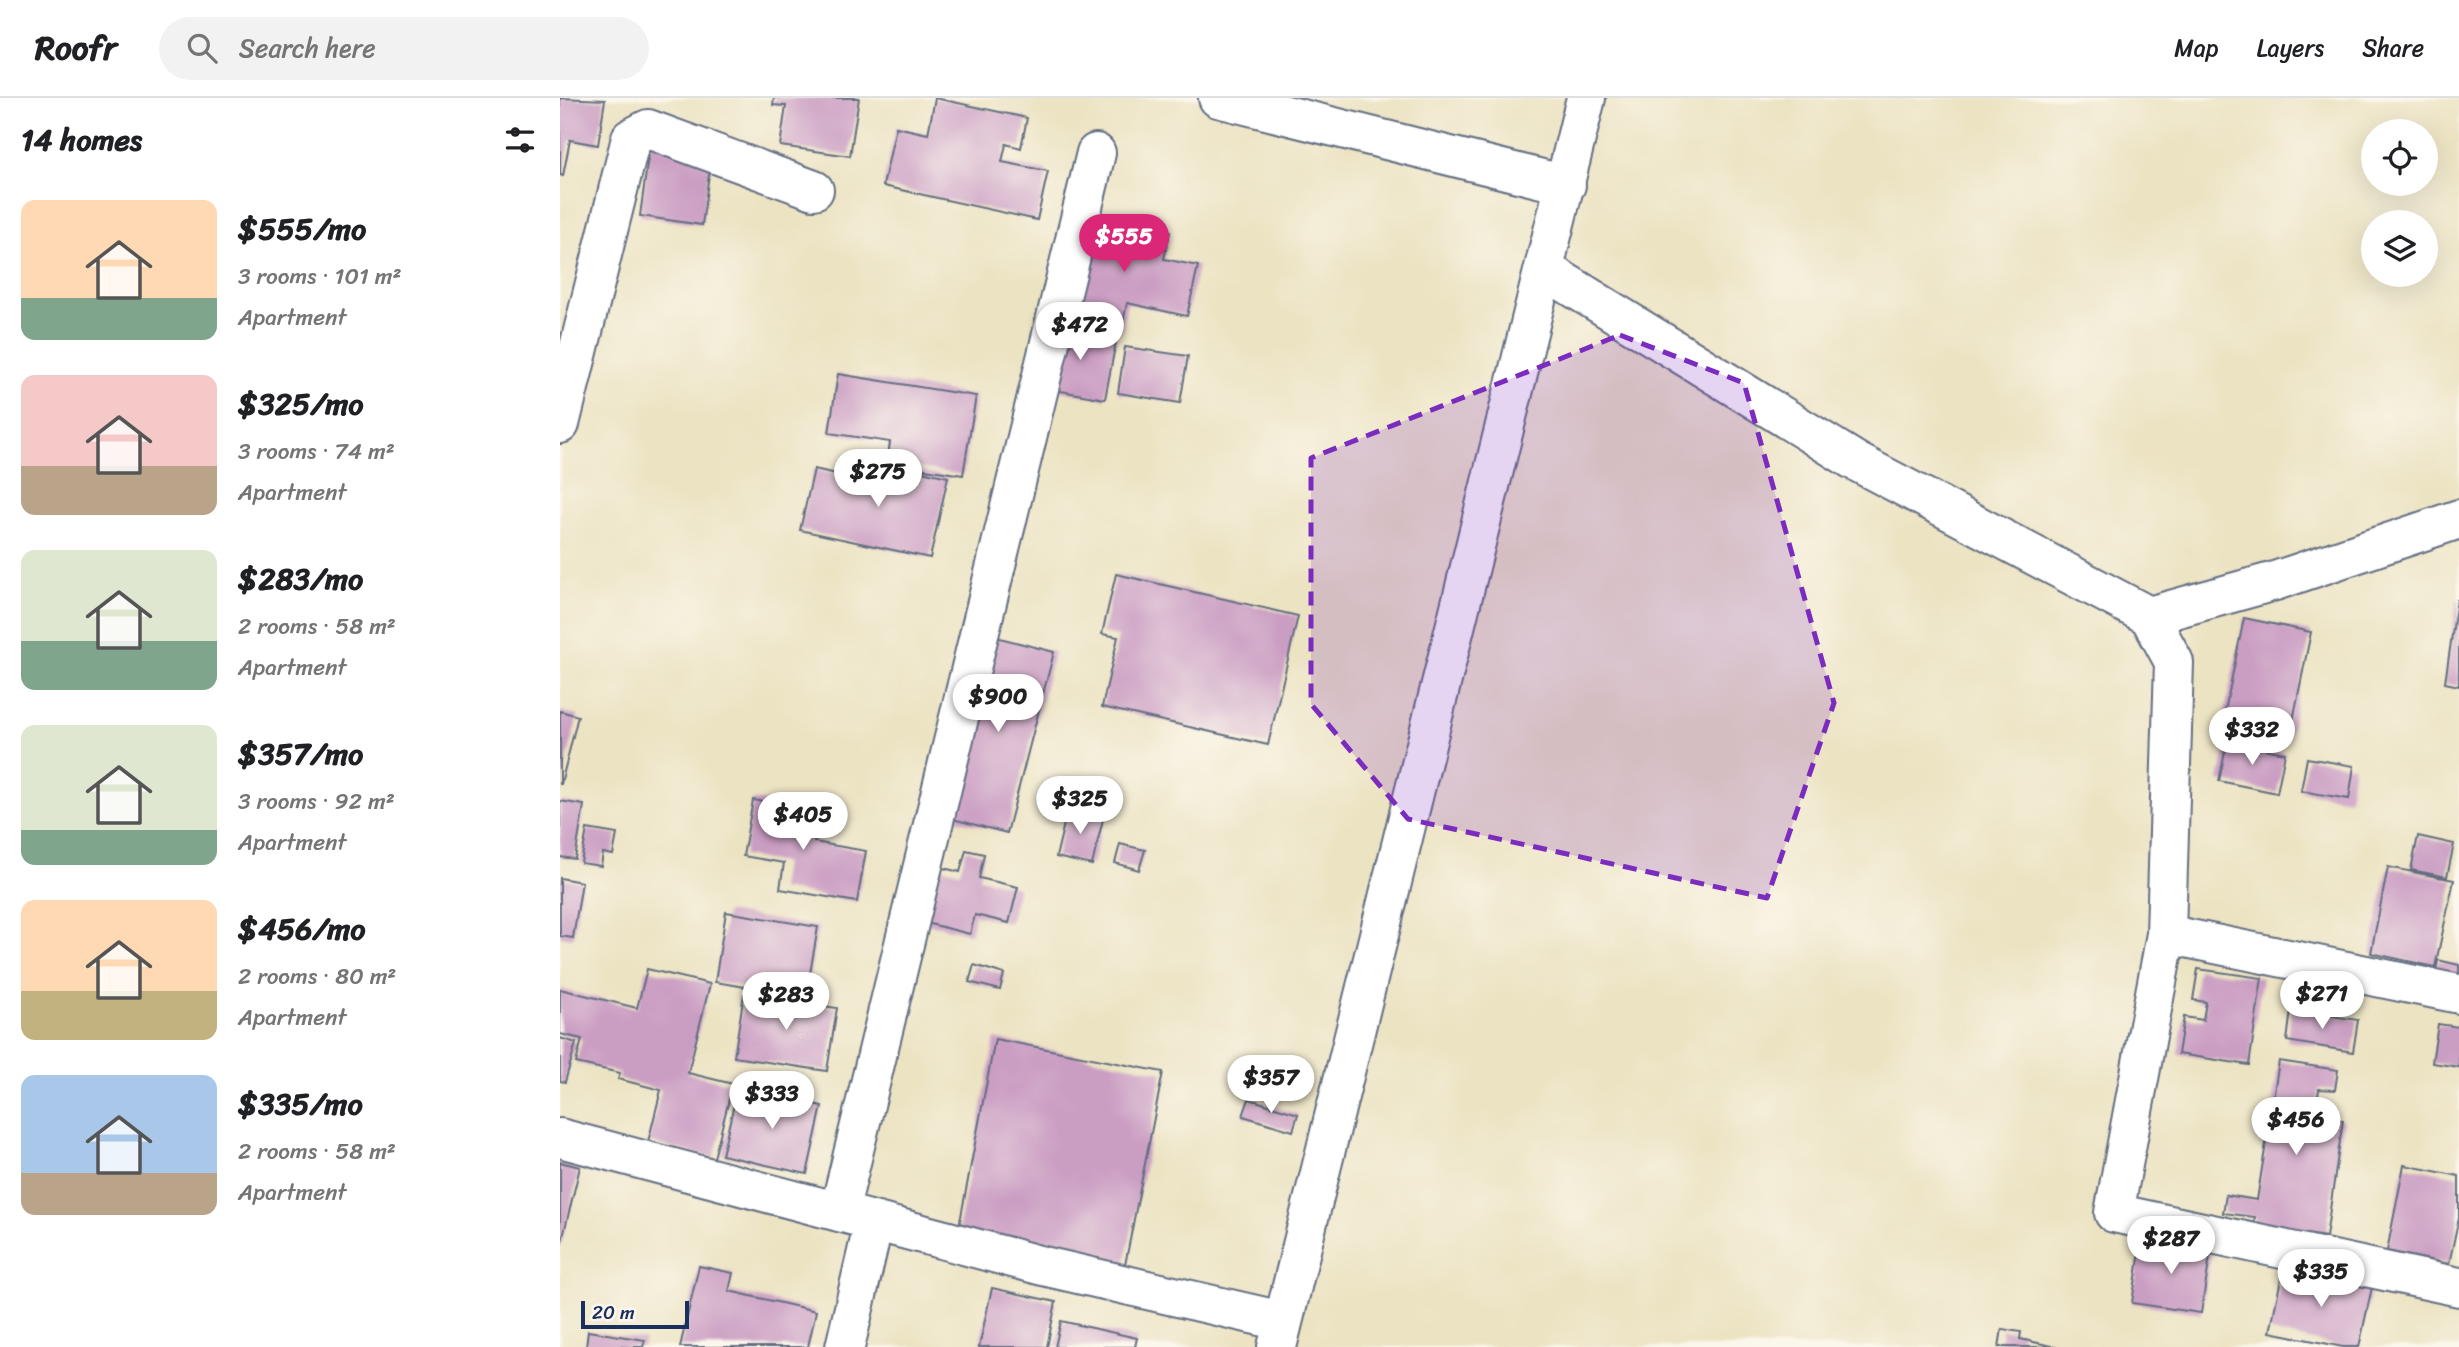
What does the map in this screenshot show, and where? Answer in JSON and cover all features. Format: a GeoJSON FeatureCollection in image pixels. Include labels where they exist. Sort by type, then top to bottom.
{"type":"FeatureCollection","features":[{"type":"Feature","properties":{"kind":"street"},"geometry":{"type":"LineString","coordinates":[[1218,98],[1566,185]]}},
{"type":"Feature","properties":{"kind":"street"},"geometry":{"type":"LineString","coordinates":[[560,1138],[1039,1265],[1280,1334],[1586,98]]}},
{"type":"Feature","properties":{"kind":"street"},"geometry":{"type":"LineString","coordinates":[[560,424],[631,138],[648,129],[814,190]]}},
{"type":"Feature","properties":{"kind":"street"},"geometry":{"type":"LineString","coordinates":[[845,1347],[857,1217],[1096,153]]}},
{"type":"Feature","properties":{"kind":"street"},"geometry":{"type":"LineString","coordinates":[[1545,270],[1855,461],[2149,616],[2174,662],[2166,934],[2114,1213],[2459,1287]]}},
{"type":"Feature","properties":{"kind":"street"},"geometry":{"type":"LineString","coordinates":[[2149,616],[2275,580],[2459,519]]}},
{"type":"Feature","properties":{"kind":"street"},"geometry":{"type":"LineString","coordinates":[[2166,934],[2459,993]]}},
{"type":"Feature","properties":{"kind":"highlighted area"},"geometry":{"type":"Polygon","coordinates":[[[1620,335],[1744,383],[1834,703],[1767,898],[1408,819],[1311,704],[1311,458],[1620,335]]]}},
{"type":"Feature","properties":{"kind":"building"},"geometry":{"type":"Polygon","coordinates":[[[560,98],[605,100],[598,145],[570,140],[563,176],[560,175],[560,98]]]}},
{"type":"Feature","properties":{"kind":"building"},"geometry":{"type":"Polygon","coordinates":[[[774,98],[859,98],[850,156],[780,146],[786,106],[773,105],[774,98]]]}},
{"type":"Feature","properties":{"kind":"building"},"geometry":{"type":"Polygon","coordinates":[[[935,98],[1027,118],[1021,148],[1006,144],[1002,162],[1048,171],[1037,220],[883,186],[896,127],[928,134],[935,98]]]}},
{"type":"Feature","properties":{"kind":"building"},"geometry":{"type":"Polygon","coordinates":[[[650,143],[712,152],[702,225],[640,216],[650,143]]]}},
{"type":"Feature","properties":{"kind":"building"},"geometry":{"type":"Polygon","coordinates":[[[1085,213],[1170,232],[1164,259],[1198,266],[1187,316],[1127,303],[1121,332],[1062,320],[1085,213]]]}},
{"type":"Feature","properties":{"kind":"building"},"geometry":{"type":"Polygon","coordinates":[[[1055,325],[1117,336],[1105,399],[1044,388],[1055,325]]]}},
{"type":"Feature","properties":{"kind":"building"},"geometry":{"type":"Polygon","coordinates":[[[1125,347],[1188,356],[1180,403],[1118,393],[1125,347]]]}},
{"type":"Feature","properties":{"kind":"building"},"geometry":{"type":"Polygon","coordinates":[[[838,374],[976,396],[963,475],[887,463],[890,442],[829,433],[838,374]]]}},
{"type":"Feature","properties":{"kind":"building"},"geometry":{"type":"Polygon","coordinates":[[[882,462],[948,477],[930,558],[800,530],[814,469],[877,483],[882,462]]]}},
{"type":"Feature","properties":{"kind":"building"},"geometry":{"type":"Polygon","coordinates":[[[1116,574],[1298,616],[1268,745],[1102,707],[1118,637],[1102,634],[1116,574]]]}},
{"type":"Feature","properties":{"kind":"building"},"geometry":{"type":"Polygon","coordinates":[[[2459,600],[2459,686],[2445,683],[2459,600]]]}},
{"type":"Feature","properties":{"kind":"building"},"geometry":{"type":"Polygon","coordinates":[[[2244,618],[2311,632],[2289,740],[2222,726],[2244,618]]]}},
{"type":"Feature","properties":{"kind":"building"},"geometry":{"type":"Polygon","coordinates":[[[988,635],[1054,652],[1007,833],[941,816],[988,635]]]}},
{"type":"Feature","properties":{"kind":"building"},"geometry":{"type":"Polygon","coordinates":[[[560,711],[578,716],[561,784],[560,784],[560,711]]]}},
{"type":"Feature","properties":{"kind":"building"},"geometry":{"type":"Polygon","coordinates":[[[2227,742],[2285,753],[2277,793],[2219,781],[2227,742]]]}},
{"type":"Feature","properties":{"kind":"building"},"geometry":{"type":"Polygon","coordinates":[[[2307,758],[2354,766],[2349,799],[2301,791],[2307,758]]]}},
{"type":"Feature","properties":{"kind":"building"},"geometry":{"type":"Polygon","coordinates":[[[753,800],[819,810],[814,842],[866,851],[857,902],[780,889],[784,863],[743,856],[753,800]]]}},
{"type":"Feature","properties":{"kind":"building"},"geometry":{"type":"Polygon","coordinates":[[[560,801],[584,805],[575,859],[560,857],[560,801]]]}},
{"type":"Feature","properties":{"kind":"building"},"geometry":{"type":"Polygon","coordinates":[[[1068,807],[1104,815],[1092,865],[1056,857],[1068,807]]]}},
{"type":"Feature","properties":{"kind":"building"},"geometry":{"type":"Polygon","coordinates":[[[587,829],[617,834],[613,855],[603,853],[601,866],[581,863],[587,829]]]}},
{"type":"Feature","properties":{"kind":"building"},"geometry":{"type":"Polygon","coordinates":[[[2418,836],[2454,844],[2447,877],[2411,870],[2418,836]]]}},
{"type":"Feature","properties":{"kind":"building"},"geometry":{"type":"Polygon","coordinates":[[[1120,844],[1145,850],[1139,870],[1115,863],[1120,844]]]}},
{"type":"Feature","properties":{"kind":"building"},"geometry":{"type":"Polygon","coordinates":[[[966,850],[984,854],[979,878],[1018,887],[1009,923],[975,915],[970,934],[918,921],[931,865],[960,872],[966,850]]]}},
{"type":"Feature","properties":{"kind":"building"},"geometry":{"type":"Polygon","coordinates":[[[2388,867],[2454,880],[2435,967],[2371,953],[2388,867]]]}},
{"type":"Feature","properties":{"kind":"building"},"geometry":{"type":"Polygon","coordinates":[[[560,878],[582,882],[573,938],[560,936],[560,878]]]}},
{"type":"Feature","properties":{"kind":"building"},"geometry":{"type":"Polygon","coordinates":[[[726,912],[818,927],[806,997],[715,982],[726,912]]]}},
{"type":"Feature","properties":{"kind":"building"},"geometry":{"type":"Polygon","coordinates":[[[2438,960],[2459,965],[2459,981],[2435,976],[2438,960]]]}},
{"type":"Feature","properties":{"kind":"building"},"geometry":{"type":"Polygon","coordinates":[[[974,965],[1004,974],[1000,990],[969,982],[974,965]]]}},
{"type":"Feature","properties":{"kind":"building"},"geometry":{"type":"Polygon","coordinates":[[[647,969],[710,984],[688,1073],[733,1084],[714,1158],[648,1142],[661,1090],[618,1079],[620,1073],[576,1063],[582,1039],[560,1034],[560,989],[637,1008],[647,969]]]}},
{"type":"Feature","properties":{"kind":"building"},"geometry":{"type":"Polygon","coordinates":[[[2198,969],[2262,978],[2249,1065],[2178,1054],[2184,1017],[2203,1020],[2206,1002],[2193,1000],[2198,969]]]}},
{"type":"Feature","properties":{"kind":"building"},"geometry":{"type":"Polygon","coordinates":[[[744,994],[837,1008],[827,1071],[734,1057],[744,994]]]}},
{"type":"Feature","properties":{"kind":"building"},"geometry":{"type":"Polygon","coordinates":[[[2291,1010],[2358,1020],[2353,1052],[2287,1041],[2291,1010]]]}},
{"type":"Feature","properties":{"kind":"building"},"geometry":{"type":"Polygon","coordinates":[[[2438,1024],[2459,1027],[2459,1067],[2432,1063],[2438,1024]]]}},
{"type":"Feature","properties":{"kind":"building"},"geometry":{"type":"Polygon","coordinates":[[[560,1038],[576,1043],[565,1082],[560,1081],[560,1038]]]}},
{"type":"Feature","properties":{"kind":"building"},"geometry":{"type":"Polygon","coordinates":[[[995,1039],[1163,1072],[1125,1265],[958,1232],[995,1039]]]}},
{"type":"Feature","properties":{"kind":"building"},"geometry":{"type":"Polygon","coordinates":[[[2279,1061],[2338,1070],[2335,1090],[2319,1089],[2315,1116],[2343,1120],[2326,1237],[2253,1226],[2255,1217],[2223,1213],[2226,1195],[2257,1200],[2279,1061]]]}},
{"type":"Feature","properties":{"kind":"building"},"geometry":{"type":"Polygon","coordinates":[[[738,1087],[822,1106],[807,1174],[722,1155],[738,1087]]]}},
{"type":"Feature","properties":{"kind":"building"},"geometry":{"type":"Polygon","coordinates":[[[1249,1099],[1298,1114],[1293,1131],[1243,1116],[1249,1099]]]}},
{"type":"Feature","properties":{"kind":"building"},"geometry":{"type":"Polygon","coordinates":[[[560,1162],[580,1167],[561,1245],[560,1245],[560,1162]]]}},
{"type":"Feature","properties":{"kind":"building"},"geometry":{"type":"Polygon","coordinates":[[[2404,1165],[2459,1176],[2459,1217],[2449,1264],[2387,1251],[2404,1165]]]}},
{"type":"Feature","properties":{"kind":"building"},"geometry":{"type":"Polygon","coordinates":[[[2142,1239],[2211,1250],[2201,1313],[2132,1303],[2142,1239]]]}},
{"type":"Feature","properties":{"kind":"building"},"geometry":{"type":"Polygon","coordinates":[[[699,1266],[733,1273],[729,1291],[816,1311],[808,1347],[680,1347],[699,1266]]]}},
{"type":"Feature","properties":{"kind":"building"},"geometry":{"type":"Polygon","coordinates":[[[2283,1269],[2372,1287],[2359,1347],[2343,1347],[2270,1332],[2283,1269]]]}},
{"type":"Feature","properties":{"kind":"building"},"geometry":{"type":"Polygon","coordinates":[[[992,1288],[1056,1302],[1047,1347],[979,1347],[992,1288]]]}},
{"type":"Feature","properties":{"kind":"building"},"geometry":{"type":"Polygon","coordinates":[[[1061,1321],[1137,1338],[1135,1347],[1055,1347],[1061,1321]]]}},
{"type":"Feature","properties":{"kind":"building"},"geometry":{"type":"Polygon","coordinates":[[[2002,1329],[2021,1332],[2020,1339],[2056,1347],[1999,1347],[2002,1329]]]}},
{"type":"Feature","properties":{"kind":"building"},"geometry":{"type":"Polygon","coordinates":[[[588,1331],[645,1340],[643,1347],[586,1347],[588,1331]]]}}]}
